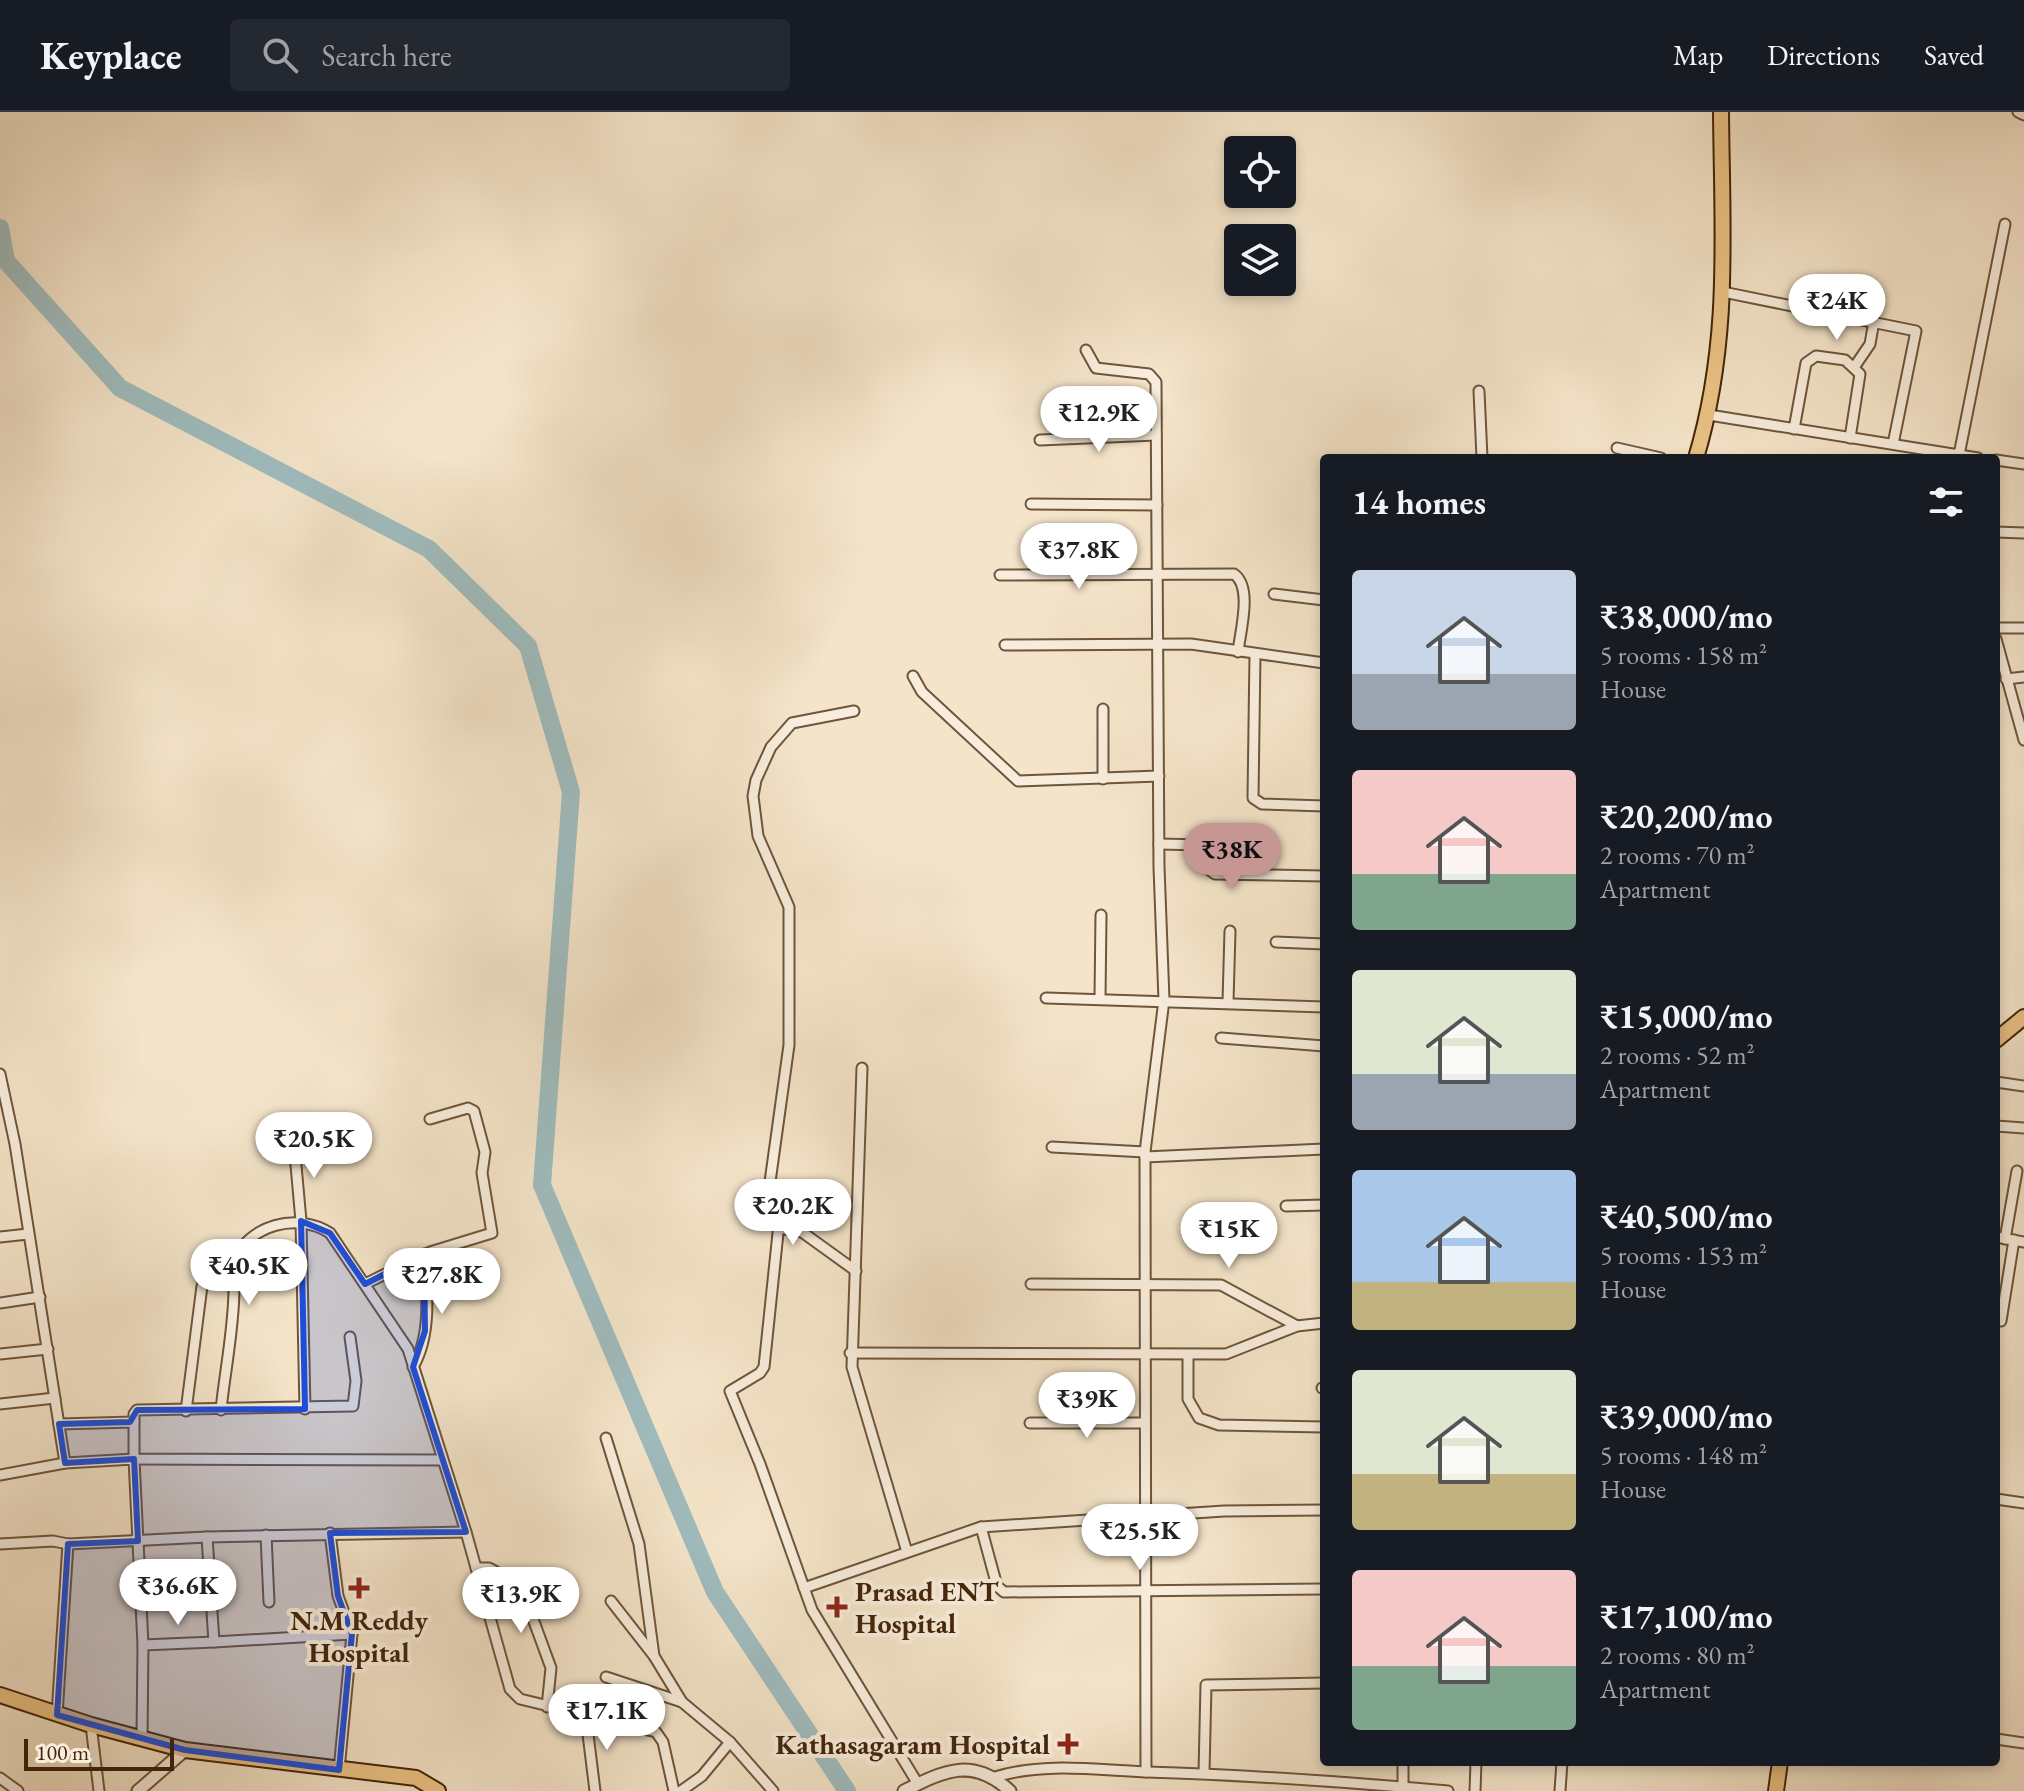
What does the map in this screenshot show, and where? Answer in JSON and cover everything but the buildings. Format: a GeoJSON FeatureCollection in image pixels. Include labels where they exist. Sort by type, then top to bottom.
{"type":"FeatureCollection","features":[{"type":"Feature","properties":{"kind":"main road"},"geometry":{"type":"LineString","coordinates":[[1697,454],[1709,415],[1720,355],[1723,292],[1721,112]]}},
{"type":"Feature","properties":{"kind":"main road"},"geometry":{"type":"LineString","coordinates":[[2000,1037],[2024,1017]]}},
{"type":"Feature","properties":{"kind":"main road"},"geometry":{"type":"LineString","coordinates":[[0,1695],[57,1715],[185,1750],[416,1778],[438,1791]]}},
{"type":"Feature","properties":{"kind":"main road"},"geometry":{"type":"LineString","coordinates":[[1776,1791],[1779,1766]]}},
{"type":"Feature","properties":{"kind":"street"},"geometry":{"type":"LineString","coordinates":[[2018,112],[2024,115]]}},
{"type":"Feature","properties":{"kind":"street"},"geometry":{"type":"LineString","coordinates":[[1959,454],[2005,224]]}},
{"type":"Feature","properties":{"kind":"street"},"geometry":{"type":"LineString","coordinates":[[1723,292],[1911,328],[1917,335],[1893,444]]}},
{"type":"Feature","properties":{"kind":"street"},"geometry":{"type":"LineString","coordinates":[[1855,366],[1870,344],[1874,321]]}},
{"type":"Feature","properties":{"kind":"street"},"geometry":{"type":"LineString","coordinates":[[1086,350],[1096,368],[1154,376],[1159,844],[1164,1000],[1145,1155],[1146,1772]]}},
{"type":"Feature","properties":{"kind":"street"},"geometry":{"type":"LineString","coordinates":[[1794,429],[1806,363],[1816,356],[1845,360],[1855,366],[1861,383],[1850,438]]}},
{"type":"Feature","properties":{"kind":"street"},"geometry":{"type":"LineString","coordinates":[[1479,391],[1482,454]]}},
{"type":"Feature","properties":{"kind":"street"},"geometry":{"type":"LineString","coordinates":[[1709,415],[1953,454]]}},
{"type":"Feature","properties":{"kind":"street"},"geometry":{"type":"LineString","coordinates":[[1040,440],[1156,435]]}},
{"type":"Feature","properties":{"kind":"street"},"geometry":{"type":"LineString","coordinates":[[1617,448],[1643,454]]}},
{"type":"Feature","properties":{"kind":"street"},"geometry":{"type":"LineString","coordinates":[[2000,461],[2024,464]]}},
{"type":"Feature","properties":{"kind":"street"},"geometry":{"type":"LineString","coordinates":[[1031,504],[1157,505]]}},
{"type":"Feature","properties":{"kind":"street"},"geometry":{"type":"LineString","coordinates":[[2000,532],[2024,533]]}},
{"type":"Feature","properties":{"kind":"street"},"geometry":{"type":"LineString","coordinates":[[1000,575],[1238,576],[1244,592],[1238,652]]}},
{"type":"Feature","properties":{"kind":"street"},"geometry":{"type":"LineString","coordinates":[[1274,594],[1320,600]]}},
{"type":"Feature","properties":{"kind":"street"},"geometry":{"type":"LineString","coordinates":[[2000,628],[2024,628]]}},
{"type":"Feature","properties":{"kind":"street"},"geometry":{"type":"LineString","coordinates":[[1005,645],[1159,643],[1206,646],[1320,662]]}},
{"type":"Feature","properties":{"kind":"street"},"geometry":{"type":"LineString","coordinates":[[1255,654],[1253,798],[1262,804],[1320,806]]}},
{"type":"Feature","properties":{"kind":"street"},"geometry":{"type":"LineString","coordinates":[[2000,655],[2024,740]]}},
{"type":"Feature","properties":{"kind":"street"},"geometry":{"type":"LineString","coordinates":[[913,676],[922,692],[1018,781],[1159,776]]}},
{"type":"Feature","properties":{"kind":"street"},"geometry":{"type":"LineString","coordinates":[[2006,679],[2024,677]]}},
{"type":"Feature","properties":{"kind":"street"},"geometry":{"type":"LineString","coordinates":[[1103,709],[1103,779]]}},
{"type":"Feature","properties":{"kind":"street"},"geometry":{"type":"LineString","coordinates":[[854,711],[792,723],[771,747],[756,780],[753,796],[758,836],[789,907],[789,1045],[769,1189],[779,1206],[779,1228],[764,1367],[760,1373],[730,1391],[760,1464],[812,1610],[918,1784]]}},
{"type":"Feature","properties":{"kind":"street"},"geometry":{"type":"LineString","coordinates":[[1159,844],[1204,845],[1208,869],[1215,874],[1320,876]]}},
{"type":"Feature","properties":{"kind":"street"},"geometry":{"type":"LineString","coordinates":[[1100,998],[1101,915]]}},
{"type":"Feature","properties":{"kind":"street"},"geometry":{"type":"LineString","coordinates":[[1228,1002],[1230,931]]}},
{"type":"Feature","properties":{"kind":"street"},"geometry":{"type":"LineString","coordinates":[[1276,942],[1320,944]]}},
{"type":"Feature","properties":{"kind":"street"},"geometry":{"type":"LineString","coordinates":[[1046,998],[1320,1007]]}},
{"type":"Feature","properties":{"kind":"street"},"geometry":{"type":"LineString","coordinates":[[1221,1038],[1320,1046]]}},
{"type":"Feature","properties":{"kind":"street"},"geometry":{"type":"LineString","coordinates":[[862,1068],[856,1271],[850,1353],[860,1403],[907,1552]]}},
{"type":"Feature","properties":{"kind":"street"},"geometry":{"type":"LineString","coordinates":[[0,1074],[15,1144],[65,1463]]}},
{"type":"Feature","properties":{"kind":"street"},"geometry":{"type":"LineString","coordinates":[[2000,1083],[2024,1086]]}},
{"type":"Feature","properties":{"kind":"street"},"geometry":{"type":"LineString","coordinates":[[365,1284],[424,1254],[489,1236],[494,1227],[482,1173],[485,1152],[474,1111],[468,1108],[430,1119]]}},
{"type":"Feature","properties":{"kind":"street"},"geometry":{"type":"LineString","coordinates":[[2000,1126],[2024,1128]]}},
{"type":"Feature","properties":{"kind":"street"},"geometry":{"type":"LineString","coordinates":[[294,1143],[301,1221],[305,1409]]}},
{"type":"Feature","properties":{"kind":"street"},"geometry":{"type":"LineString","coordinates":[[1052,1147],[1145,1155],[1320,1149]]}},
{"type":"Feature","properties":{"kind":"street"},"geometry":{"type":"LineString","coordinates":[[2001,1321],[2017,1171]]}},
{"type":"Feature","properties":{"kind":"street"},"geometry":{"type":"LineString","coordinates":[[1286,1206],[1320,1205]]}},
{"type":"Feature","properties":{"kind":"street"},"geometry":{"type":"LineString","coordinates":[[221,1410],[234,1287],[233,1263],[249,1241],[263,1230],[301,1221],[330,1233],[408,1349],[466,1532],[510,1689],[520,1699],[547,1707],[656,1732],[663,1742],[674,1791]]}},
{"type":"Feature","properties":{"kind":"street"},"geometry":{"type":"LineString","coordinates":[[779,1228],[802,1232],[856,1271]]}},
{"type":"Feature","properties":{"kind":"street"},"geometry":{"type":"LineString","coordinates":[[0,1237],[28,1234]]}},
{"type":"Feature","properties":{"kind":"street"},"geometry":{"type":"LineString","coordinates":[[413,1367],[425,1331],[424,1254]]}},
{"type":"Feature","properties":{"kind":"street"},"geometry":{"type":"LineString","coordinates":[[1031,1284],[1227,1287],[1297,1326]]}},
{"type":"Feature","properties":{"kind":"street"},"geometry":{"type":"LineString","coordinates":[[186,1411],[202,1286]]}},
{"type":"Feature","properties":{"kind":"street"},"geometry":{"type":"LineString","coordinates":[[0,1303],[40,1297]]}},
{"type":"Feature","properties":{"kind":"street"},"geometry":{"type":"LineString","coordinates":[[850,1353],[1188,1355],[1242,1350],[1297,1326],[1320,1323]]}},
{"type":"Feature","properties":{"kind":"street"},"geometry":{"type":"LineString","coordinates":[[142,1737],[143,1645],[134,1459],[137,1410],[353,1406],[356,1381],[350,1337]]}},
{"type":"Feature","properties":{"kind":"street"},"geometry":{"type":"LineString","coordinates":[[0,1354],[48,1349]]}},
{"type":"Feature","properties":{"kind":"street"},"geometry":{"type":"LineString","coordinates":[[1188,1355],[1188,1399],[1199,1418],[1219,1425],[1320,1427]]}},
{"type":"Feature","properties":{"kind":"street"},"geometry":{"type":"LineString","coordinates":[[0,1404],[55,1398]]}},
{"type":"Feature","properties":{"kind":"street"},"geometry":{"type":"LineString","coordinates":[[59,1424],[134,1422]]}},
{"type":"Feature","properties":{"kind":"street"},"geometry":{"type":"LineString","coordinates":[[1030,1423],[1145,1423]]}},
{"type":"Feature","properties":{"kind":"street"},"geometry":{"type":"LineString","coordinates":[[606,1438],[639,1544],[654,1656]]}},
{"type":"Feature","properties":{"kind":"street"},"geometry":{"type":"LineString","coordinates":[[0,1475],[65,1463],[134,1459],[441,1460]]}},
{"type":"Feature","properties":{"kind":"street"},"geometry":{"type":"LineString","coordinates":[[2000,1500],[2024,1503]]}},
{"type":"Feature","properties":{"kind":"street"},"geometry":{"type":"LineString","coordinates":[[804,1588],[981,1527],[1146,1516],[1320,1510]]}},
{"type":"Feature","properties":{"kind":"street"},"geometry":{"type":"LineString","coordinates":[[981,1527],[997,1586],[1004,1592],[1146,1588],[1320,1589]]}},
{"type":"Feature","properties":{"kind":"street"},"geometry":{"type":"LineString","coordinates":[[0,1544],[330,1533],[466,1532]]}},
{"type":"Feature","properties":{"kind":"street"},"geometry":{"type":"LineString","coordinates":[[330,1533],[338,1596],[352,1634],[339,1770]]}},
{"type":"Feature","properties":{"kind":"street"},"geometry":{"type":"LineString","coordinates":[[266,1535],[269,1602]]}},
{"type":"Feature","properties":{"kind":"street"},"geometry":{"type":"LineString","coordinates":[[207,1537],[214,1642]]}},
{"type":"Feature","properties":{"kind":"street"},"geometry":{"type":"LineString","coordinates":[[57,1715],[68,1544]]}},
{"type":"Feature","properties":{"kind":"street"},"geometry":{"type":"LineString","coordinates":[[476,1568],[500,1573],[521,1586],[551,1668],[547,1707]]}},
{"type":"Feature","properties":{"kind":"street"},"geometry":{"type":"LineString","coordinates":[[611,1601],[654,1656],[682,1702],[730,1742],[773,1791]]}},
{"type":"Feature","properties":{"kind":"street"},"geometry":{"type":"LineString","coordinates":[[143,1645],[352,1634]]}},
{"type":"Feature","properties":{"kind":"street"},"geometry":{"type":"LineString","coordinates":[[606,1677],[682,1702]]}},
{"type":"Feature","properties":{"kind":"street"},"geometry":{"type":"LineString","coordinates":[[1204,1773],[1206,1685],[1320,1683]]}},
{"type":"Feature","properties":{"kind":"street"},"geometry":{"type":"LineString","coordinates":[[586,1718],[595,1791]]}},
{"type":"Feature","properties":{"kind":"street"},"geometry":{"type":"LineString","coordinates":[[91,1725],[99,1791]]}},
{"type":"Feature","properties":{"kind":"street"},"geometry":{"type":"LineString","coordinates":[[2000,1740],[2024,1743]]}},
{"type":"Feature","properties":{"kind":"street"},"geometry":{"type":"LineString","coordinates":[[681,1791],[702,1776],[730,1742]]}},
{"type":"Feature","properties":{"kind":"street"},"geometry":{"type":"LineString","coordinates":[[138,1791],[185,1750]]}},
{"type":"Feature","properties":{"kind":"street"},"geometry":{"type":"LineString","coordinates":[[1403,1766],[1403,1787]]}},
{"type":"Feature","properties":{"kind":"street"},"geometry":{"type":"LineString","coordinates":[[1475,1791],[1476,1766]]}},
{"type":"Feature","properties":{"kind":"street"},"geometry":{"type":"LineString","coordinates":[[1560,1791],[1562,1766]]}},
{"type":"Feature","properties":{"kind":"street"},"geometry":{"type":"LineString","coordinates":[[904,1791],[965,1768],[995,1777],[1010,1791]]}},
{"type":"Feature","properties":{"kind":"street"},"geometry":{"type":"LineString","coordinates":[[995,1777],[1035,1768],[1204,1773],[1448,1791]]}},
{"type":"Feature","properties":{"kind":"street"},"geometry":{"type":"LineString","coordinates":[[0,1778],[18,1791]]}},
{"type":"Feature","properties":{"kind":"highlighted area"},"geometry":{"type":"Polygon","coordinates":[[[301,1221],[330,1233],[365,1284],[424,1254],[425,1331],[413,1367],[466,1532],[330,1533],[338,1596],[352,1634],[339,1770],[185,1750],[57,1715],[68,1544],[138,1541],[134,1459],[65,1463],[59,1424],[130,1422],[137,1410],[305,1409],[301,1221]]]}},
{"type":"Feature","properties":{"kind":"waterway"},"geometry":{"type":"LineString","coordinates":[[0,228],[6,261],[120,388],[429,549],[528,646],[571,792],[542,1185],[715,1592],[847,1791]]}},
{"type":"Feature","properties":{"kind":"place","name":"N.M Reddy Hospital"},"geometry":{"type":"Point","coordinates":[359,1588]}},
{"type":"Feature","properties":{"kind":"place","name":"Prasad ENT Hospital"},"geometry":{"type":"Point","coordinates":[837,1607]}},
{"type":"Feature","properties":{"kind":"place","name":"Kathasagaram Hospital"},"geometry":{"type":"Point","coordinates":[1068,1744]}}]}
